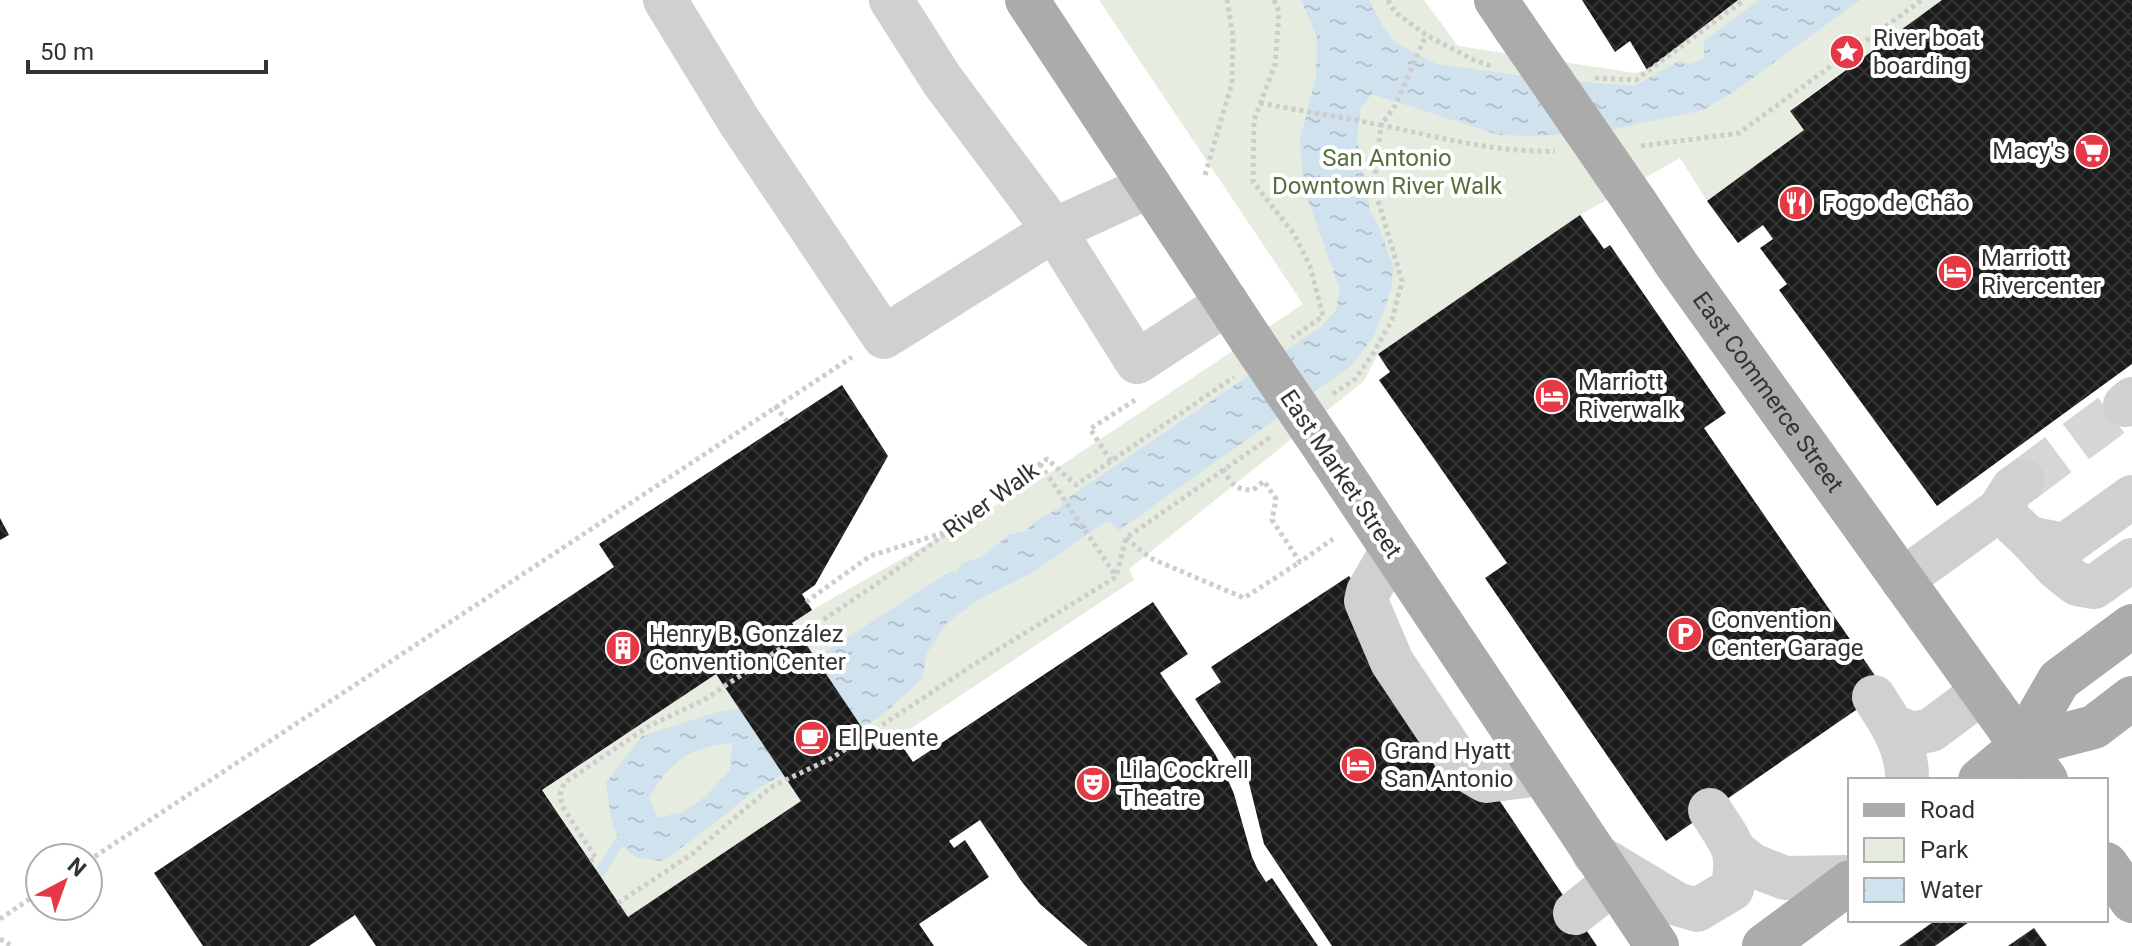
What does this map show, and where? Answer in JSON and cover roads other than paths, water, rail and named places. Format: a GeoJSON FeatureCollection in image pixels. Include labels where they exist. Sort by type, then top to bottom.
{"type":"FeatureCollection","features":[{"type":"Feature","properties":{"kind":"main road","name":"East Market Street"},"geometry":{"type":"LineString","coordinates":[[1027,0],[1258,353],[1657,946]]}},
{"type":"Feature","properties":{"kind":"main road","name":"East Commerce Street"},"geometry":{"type":"LineString","coordinates":[[1505,14],[1677,265],[2034,763]]}},
{"type":"Feature","properties":{"kind":"main road"},"geometry":{"type":"LineString","coordinates":[[2034,763],[2059,680],[2132,626]]}},
{"type":"Feature","properties":{"kind":"main road"},"geometry":{"type":"LineString","coordinates":[[1986,778],[2034,763],[2128,709]]}},
{"type":"Feature","properties":{"kind":"main road"},"geometry":{"type":"LineString","coordinates":[[2108,867],[2132,901]]}},
{"type":"Feature","properties":{"kind":"main road"},"geometry":{"type":"LineString","coordinates":[[1764,946],[1848,881]]}},
{"type":"Feature","properties":{"kind":"lane"},"geometry":{"type":"LineString","coordinates":[[665,0],[739,121],[884,337],[1054,230],[1150,186]]}},
{"type":"Feature","properties":{"kind":"lane"},"geometry":{"type":"LineString","coordinates":[[891,0],[942,80],[1054,230],[1137,362],[1227,303]]}},
{"type":"Feature","properties":{"kind":"lane"},"geometry":{"type":"LineString","coordinates":[[2017,509],[2065,545],[2132,497]]}},
{"type":"Feature","properties":{"kind":"lane"},"geometry":{"type":"LineString","coordinates":[[1902,580],[2017,509]]}},
{"type":"Feature","properties":{"kind":"lane"},"geometry":{"type":"LineString","coordinates":[[2017,509],[2057,568],[2077,584],[2107,571],[2132,538]]}},
{"type":"Feature","properties":{"kind":"lane"},"geometry":{"type":"LineString","coordinates":[[1392,550],[1366,601],[1392,662],[1462,767],[1486,781],[1541,774]]}},
{"type":"Feature","properties":{"kind":"lane"},"geometry":{"type":"LineString","coordinates":[[1907,778],[1900,739],[1883,711],[1912,734],[1931,730],[1982,692]]}},
{"type":"Feature","properties":{"kind":"lane"},"geometry":{"type":"LineString","coordinates":[[1710,810],[1736,852],[1752,865],[1785,878],[1848,879]]}},
{"type":"Feature","properties":{"kind":"lane"},"geometry":{"type":"LineString","coordinates":[[1575,913],[1604,868],[1677,904],[1697,910],[1732,889],[1736,852]]}},
{"type":"Feature","properties":{"kind":"water"},"geometry":{"type":"Polygon","coordinates":[[[1301,0],[1369,0],[1395,42],[1436,64],[1634,86],[1679,61],[1691,64],[1704,58],[1704,41],[1759,0],[1860,0],[1735,91],[1703,110],[1611,130],[1533,136],[1499,135],[1372,94],[1361,107],[1357,138],[1370,211],[1380,229],[1393,267],[1391,291],[1374,336],[1351,366],[1119,530],[1105,522],[1035,571],[978,600],[947,623],[927,653],[922,679],[882,715],[758,788],[663,861],[640,858],[629,852],[617,835],[606,783],[642,736],[717,712],[737,709],[949,572],[956,572],[963,563],[981,557],[1009,535],[1026,531],[1035,521],[1058,509],[1065,500],[1322,326],[1336,310],[1340,290],[1307,197],[1302,169],[1300,139],[1316,76],[1317,38],[1301,0]],[[732,743],[704,748],[683,758],[665,774],[649,797],[658,818],[683,812],[705,797],[730,770],[732,743]]]}},
{"type":"Feature","properties":{"kind":"waterway"},"geometry":{"type":"LineString","coordinates":[[599,874],[620,841],[629,835]]}},
{"type":"Feature","properties":{"kind":"tunnel"},"geometry":{"type":"LineString","coordinates":[[2023,481],[2125,405]]}},
{"type":"Feature","properties":{"kind":"place","name":"River boat boarding"},"geometry":{"type":"Point","coordinates":[1847,52]}},
{"type":"Feature","properties":{"kind":"place","name":"Macy's"},"geometry":{"type":"Point","coordinates":[2092,151]}},
{"type":"Feature","properties":{"kind":"place","name":"Fogo de Chão"},"geometry":{"type":"Point","coordinates":[1796,203]}},
{"type":"Feature","properties":{"kind":"place","name":"Marriott Rivercenter"},"geometry":{"type":"Point","coordinates":[1955,272]}},
{"type":"Feature","properties":{"kind":"place","name":"Marriott Riverwalk"},"geometry":{"type":"Point","coordinates":[1552,396]}},
{"type":"Feature","properties":{"kind":"place","name":"Convention Center Garage"},"geometry":{"type":"Point","coordinates":[1685,634]}},
{"type":"Feature","properties":{"kind":"place","name":"Henry B. González Convention Center"},"geometry":{"type":"Point","coordinates":[623,648]}},
{"type":"Feature","properties":{"kind":"place","name":"El Puente"},"geometry":{"type":"Point","coordinates":[812,738]}},
{"type":"Feature","properties":{"kind":"place","name":"Grand Hyatt San Antonio"},"geometry":{"type":"Point","coordinates":[1358,765]}},
{"type":"Feature","properties":{"kind":"place","name":"Lila Cockrell Theatre"},"geometry":{"type":"Point","coordinates":[1093,784]}},
{"type":"Feature","properties":{"kind":"park label","name":"San Antonio Downtown River Walk"},"geometry":{"type":"Point","coordinates":[1387,172]}}]}
